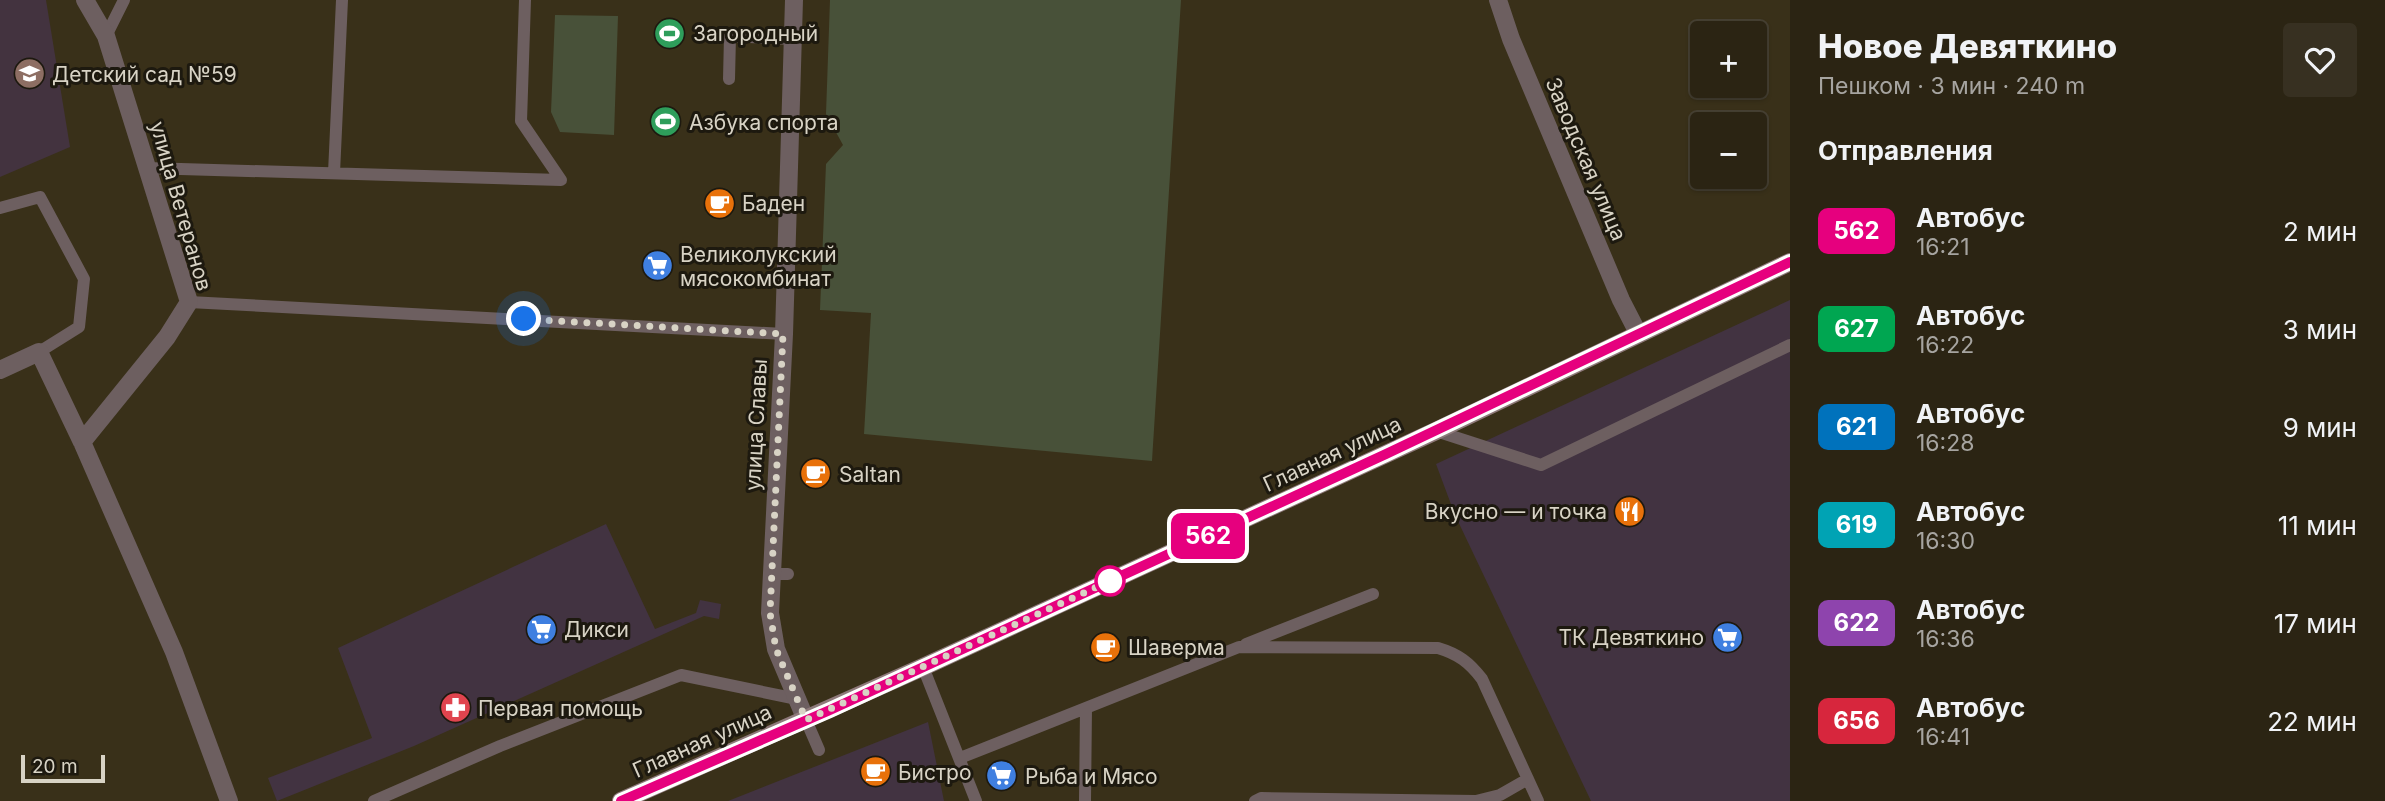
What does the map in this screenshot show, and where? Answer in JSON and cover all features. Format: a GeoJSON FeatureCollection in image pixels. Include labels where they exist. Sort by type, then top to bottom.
{"type":"FeatureCollection","features":[{"type":"Feature","properties":{"kind":"main road","name":"Главная улица"},"geometry":{"type":"LineString","coordinates":[[621,801],[923,667],[1436,431],[1790,262]]}},
{"type":"Feature","properties":{"kind":"street","name":"улица Ветеранов"},"geometry":{"type":"LineString","coordinates":[[82,442],[167,337],[189,302],[106,36],[85,0]]}},
{"type":"Feature","properties":{"kind":"street","name":"улица Славы"},"geometry":{"type":"LineString","coordinates":[[793,0],[783,334],[780,574],[770,613],[776,649],[806,720]]}},
{"type":"Feature","properties":{"kind":"street","name":"Заводская улица"},"geometry":{"type":"LineString","coordinates":[[1498,0],[1511,39],[1621,300],[1638,333]]}},
{"type":"Feature","properties":{"kind":"street"},"geometry":{"type":"LineString","coordinates":[[0,370],[39,352],[82,442],[174,652],[229,801]]}},
{"type":"Feature","properties":{"kind":"lane"},"geometry":{"type":"LineString","coordinates":[[106,36],[124,0]]}},
{"type":"Feature","properties":{"kind":"lane"},"geometry":{"type":"LineString","coordinates":[[334,173],[342,0]]}},
{"type":"Feature","properties":{"kind":"lane"},"geometry":{"type":"LineString","coordinates":[[147,168],[561,180],[521,121],[524,0]]}},
{"type":"Feature","properties":{"kind":"lane"},"geometry":{"type":"LineString","coordinates":[[729,79],[730,36],[792,39]]}},
{"type":"Feature","properties":{"kind":"lane"},"geometry":{"type":"LineString","coordinates":[[0,208],[40,197],[84,279],[79,327],[39,352]]}},
{"type":"Feature","properties":{"kind":"lane"},"geometry":{"type":"LineString","coordinates":[[189,302],[783,334]]}},
{"type":"Feature","properties":{"kind":"lane"},"geometry":{"type":"LineString","coordinates":[[1436,431],[1541,465],[1790,345]]}},
{"type":"Feature","properties":{"kind":"lane"},"geometry":{"type":"LineString","coordinates":[[960,758],[1373,594]]}},
{"type":"Feature","properties":{"kind":"lane"},"geometry":{"type":"LineString","coordinates":[[1240,647],[1438,648],[1456,654],[1482,678],[1538,801]]}},
{"type":"Feature","properties":{"kind":"lane"},"geometry":{"type":"LineString","coordinates":[[923,667],[976,801]]}},
{"type":"Feature","properties":{"kind":"lane"},"geometry":{"type":"LineString","coordinates":[[374,801],[500,746],[681,675],[797,699]]}},
{"type":"Feature","properties":{"kind":"lane"},"geometry":{"type":"LineString","coordinates":[[1085,801],[1086,708]]}},
{"type":"Feature","properties":{"kind":"lane"},"geometry":{"type":"LineString","coordinates":[[806,720],[819,750]]}},
{"type":"Feature","properties":{"kind":"lane"},"geometry":{"type":"LineString","coordinates":[[1255,801],[1261,797],[1476,801],[1500,795],[1528,779]]}},
{"type":"Feature","properties":{"kind":"shaded area","name":"Детский сад №59"},"geometry":{"type":"Polygon","coordinates":[[[0,0],[46,0],[70,147],[0,177],[0,0]]]}},
{"type":"Feature","properties":{"kind":"shaded area"},"geometry":{"type":"Polygon","coordinates":[[[1790,300],[1790,801],[1591,801],[1455,515],[1436,464],[1790,300]]]}},
{"type":"Feature","properties":{"kind":"shaded area"},"geometry":{"type":"Polygon","coordinates":[[[606,524],[655,629],[696,613],[700,600],[721,604],[719,619],[704,616],[414,746],[277,801],[268,778],[372,738],[338,648],[606,524]]]}},
{"type":"Feature","properties":{"kind":"shaded area"},"geometry":{"type":"Polygon","coordinates":[[[928,722],[944,801],[728,801],[928,722]]]}},
{"type":"Feature","properties":{"kind":"green space"},"geometry":{"type":"Polygon","coordinates":[[[830,0],[1181,0],[1152,461],[864,434],[871,313],[820,310],[826,164],[843,145],[826,114],[830,0]]]}},
{"type":"Feature","properties":{"kind":"green space"},"geometry":{"type":"Polygon","coordinates":[[[555,15],[618,16],[614,135],[560,132],[551,112],[555,15]]]}},
{"type":"Feature","properties":{"kind":"bus line","name":"562"},"geometry":{"type":"LineString","coordinates":[[621,801],[830,710],[1436,431],[1790,262]]}},
{"type":"Feature","properties":{"kind":"place","name":"Загородный"},"geometry":{"type":"Point","coordinates":[670,33]}},
{"type":"Feature","properties":{"kind":"place","name":"Детский сад №59"},"geometry":{"type":"Point","coordinates":[29,74]}},
{"type":"Feature","properties":{"kind":"place","name":"Азбука спорта"},"geometry":{"type":"Point","coordinates":[666,122]}},
{"type":"Feature","properties":{"kind":"place","name":"Баден"},"geometry":{"type":"Point","coordinates":[719,203]}},
{"type":"Feature","properties":{"kind":"place","name":"Великолукский мясокомбинат"},"geometry":{"type":"Point","coordinates":[657,266]}},
{"type":"Feature","properties":{"kind":"place","name":"Saltan"},"geometry":{"type":"Point","coordinates":[816,474]}},
{"type":"Feature","properties":{"kind":"place","name":"Вкусно — и точка"},"geometry":{"type":"Point","coordinates":[1630,511]}},
{"type":"Feature","properties":{"kind":"place","name":"Дикси"},"geometry":{"type":"Point","coordinates":[541,629]}},
{"type":"Feature","properties":{"kind":"place","name":"ТК Девяткино"},"geometry":{"type":"Point","coordinates":[1727,637]}},
{"type":"Feature","properties":{"kind":"place","name":"Шаверма"},"geometry":{"type":"Point","coordinates":[1105,647]}},
{"type":"Feature","properties":{"kind":"place","name":"Первая помощь"},"geometry":{"type":"Point","coordinates":[455,708]}},
{"type":"Feature","properties":{"kind":"place","name":"Бистро"},"geometry":{"type":"Point","coordinates":[875,772]}},
{"type":"Feature","properties":{"kind":"place","name":"Рыба и Мясо"},"geometry":{"type":"Point","coordinates":[1002,776]}},
{"type":"Feature","properties":{"kind":"route"},"geometry":{"type":"LineString","coordinates":[[524,319],[783,334],[770,613],[776,649],[806,720],[1110,581]]}}]}
